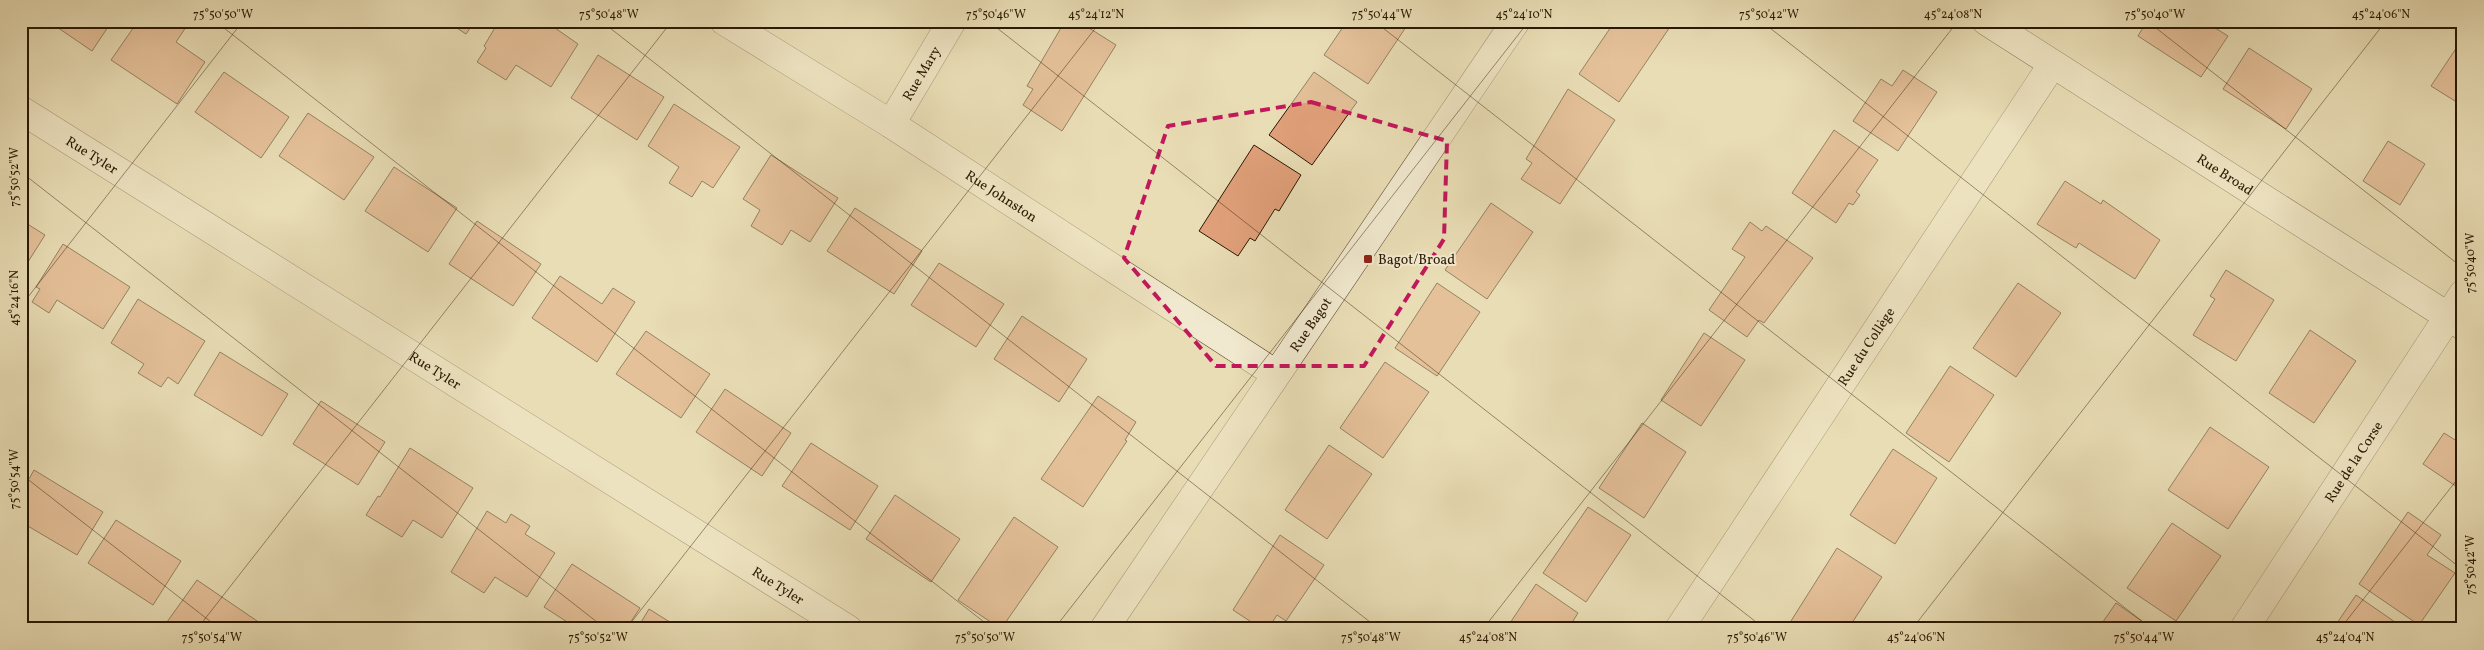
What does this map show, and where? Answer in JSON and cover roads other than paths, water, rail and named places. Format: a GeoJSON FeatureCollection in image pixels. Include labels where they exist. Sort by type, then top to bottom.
{"type":"FeatureCollection","features":[{"type":"Feature","properties":{"kind":"street","name":"Rue Johnston"},"geometry":{"type":"LineString","coordinates":[[724,21],[890,124],[1276,374]]}},
{"type":"Feature","properties":{"kind":"street","name":"Rue Mary"},"geometry":{"type":"LineString","coordinates":[[890,124],[952,21]]}},
{"type":"Feature","properties":{"kind":"street","name":"Rue Bagot"},"geometry":{"type":"LineString","coordinates":[[1104,629],[1516,21]]}},
{"type":"Feature","properties":{"kind":"street","name":"Rue Broad"},"geometry":{"type":"LineString","coordinates":[[1986,21],[2052,65],[2458,312]]}},
{"type":"Feature","properties":{"kind":"street","name":"Rue du Collège"},"geometry":{"type":"LineString","coordinates":[[1679,629],[2052,65]]}},
{"type":"Feature","properties":{"kind":"street","name":"Rue Tyler"},"geometry":{"type":"LineString","coordinates":[[21,110],[848,629]]}},
{"type":"Feature","properties":{"kind":"street","name":"Rue de la Corse"},"geometry":{"type":"LineString","coordinates":[[2244,629],[2458,312]]}},
{"type":"Feature","properties":{"kind":"place","name":"Bagot/Broad"},"geometry":{"type":"Point","coordinates":[1368,259]}}]}
